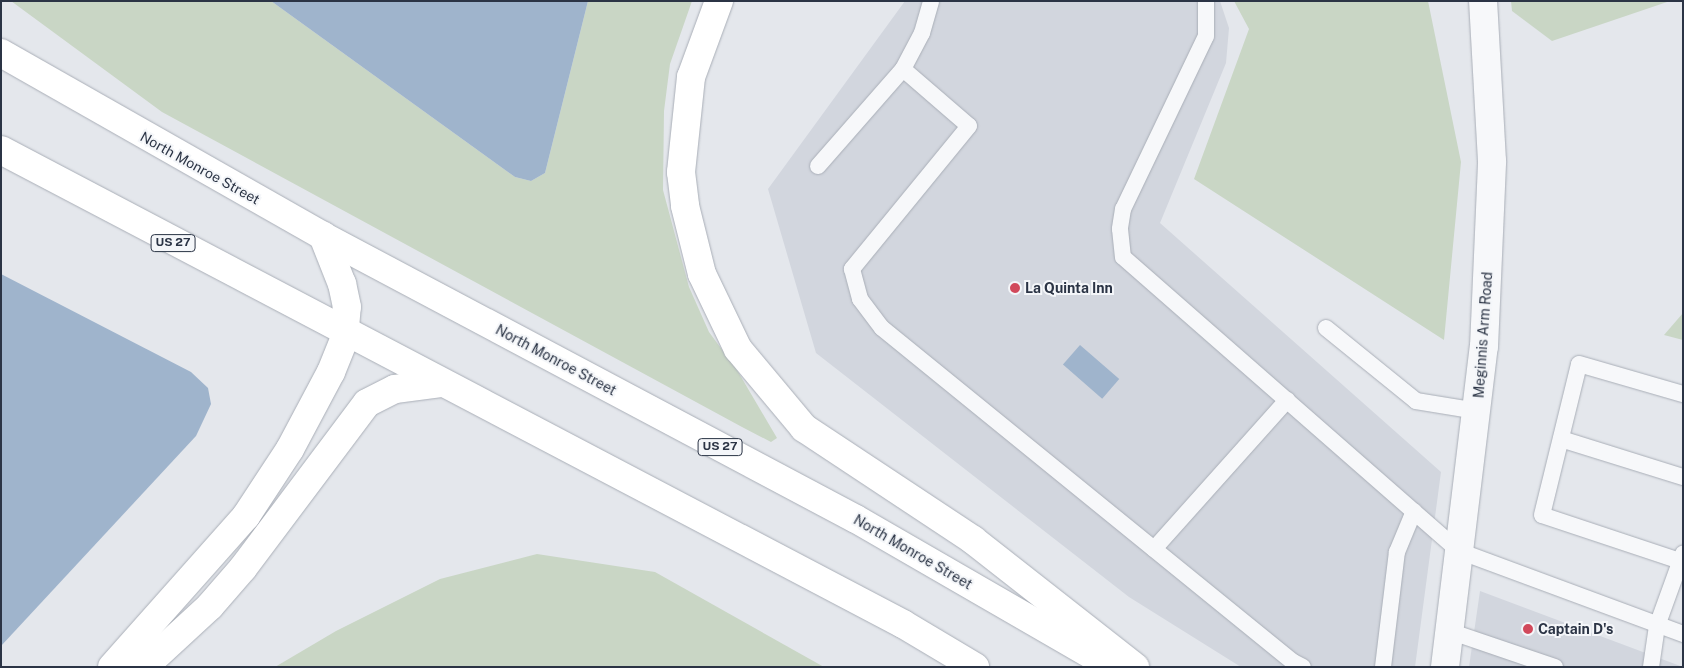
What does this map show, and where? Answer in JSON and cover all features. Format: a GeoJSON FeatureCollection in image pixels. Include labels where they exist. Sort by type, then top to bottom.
{"type":"FeatureCollection","features":[{"type":"Feature","properties":{"kind":"main road"},"geometry":{"type":"LineString","coordinates":[[719,1],[691,77],[686,103],[681,172],[688,222],[702,274],[738,349],[804,428],[973,540],[1135,667]]}},
{"type":"Feature","properties":{"kind":"main road","name":"North Monroe Street"},"geometry":{"type":"LineString","coordinates":[[1,52],[323,236],[856,519],[1112,667]]}},
{"type":"Feature","properties":{"kind":"main road","name":"US 27"},"geometry":{"type":"LineString","coordinates":[[1,150],[441,383],[903,624],[975,667]]}},
{"type":"Feature","properties":{"kind":"main road"},"geometry":{"type":"LineString","coordinates":[[112,667],[227,540],[262,493],[305,424],[331,372],[346,333],[345,292],[323,236]]}},
{"type":"Feature","properties":{"kind":"main road"},"geometry":{"type":"LineString","coordinates":[[144,667],[204,611],[235,578],[367,403],[395,389],[441,383]]}},
{"type":"Feature","properties":{"kind":"street","name":"Meginnis Arm Road"},"geometry":{"type":"LineString","coordinates":[[1445,667],[1484,347],[1492,161],[1483,1]]}},
{"type":"Feature","properties":{"kind":"lane"},"geometry":{"type":"LineString","coordinates":[[818,166],[903,69],[922,33],[931,1]]}},
{"type":"Feature","properties":{"kind":"lane"},"geometry":{"type":"LineString","coordinates":[[1206,1],[1206,36],[1123,209],[1120,229],[1123,257],[1459,551],[1657,626],[1683,634]]}},
{"type":"Feature","properties":{"kind":"lane"},"geometry":{"type":"LineString","coordinates":[[903,69],[969,126],[852,269],[860,299],[882,328],[1293,662],[1303,667]]}},
{"type":"Feature","properties":{"kind":"lane"},"geometry":{"type":"LineString","coordinates":[[1326,328],[1416,401],[1477,411]]}},
{"type":"Feature","properties":{"kind":"lane"},"geometry":{"type":"LineString","coordinates":[[1650,667],[1657,626],[1682,558],[1542,515],[1580,364],[1683,394]]}},
{"type":"Feature","properties":{"kind":"lane"},"geometry":{"type":"LineString","coordinates":[[1154,549],[1287,400]]}},
{"type":"Feature","properties":{"kind":"lane"},"geometry":{"type":"LineString","coordinates":[[1561,440],[1683,477]]}},
{"type":"Feature","properties":{"kind":"lane"},"geometry":{"type":"LineString","coordinates":[[1383,667],[1397,552],[1414,511]]}},
{"type":"Feature","properties":{"kind":"lane"},"geometry":{"type":"LineString","coordinates":[[1449,630],[1518,660],[1555,667]]}},
{"type":"Feature","properties":{"kind":"shaded area","name":"La Quinta Inn"},"geometry":{"type":"Polygon","coordinates":[[[905,1],[1220,1],[1229,28],[1226,63],[1160,223],[1441,472],[1415,667],[1241,667],[1129,597],[816,353],[768,189],[905,1]]]}},
{"type":"Feature","properties":{"kind":"shaded area","name":"Captain D's"},"geometry":{"type":"Polygon","coordinates":[[[1480,591],[1683,667],[1469,667],[1480,591]]]}},
{"type":"Feature","properties":{"kind":"green space"},"geometry":{"type":"Polygon","coordinates":[[[11,1],[271,1],[515,177],[531,181],[545,173],[588,1],[692,1],[670,64],[664,111],[663,190],[689,287],[709,332],[737,370],[777,438],[771,442],[742,427],[162,112],[11,1]]]}},
{"type":"Feature","properties":{"kind":"green space"},"geometry":{"type":"Polygon","coordinates":[[[1234,1],[1428,1],[1461,162],[1444,340],[1194,179],[1249,29],[1234,1]]]}},
{"type":"Feature","properties":{"kind":"green space"},"geometry":{"type":"Polygon","coordinates":[[[1511,1],[1670,1],[1552,41],[1512,11],[1511,1]]]}},
{"type":"Feature","properties":{"kind":"green space"},"geometry":{"type":"Polygon","coordinates":[[[1683,313],[1683,340],[1664,335],[1683,313]]]}},
{"type":"Feature","properties":{"kind":"green space"},"geometry":{"type":"Polygon","coordinates":[[[537,554],[655,572],[824,667],[275,667],[336,631],[440,579],[537,554]]]}},
{"type":"Feature","properties":{"kind":"water"},"geometry":{"type":"Polygon","coordinates":[[[271,1],[588,1],[545,173],[531,181],[515,177],[271,1]]]}},
{"type":"Feature","properties":{"kind":"water"},"geometry":{"type":"Polygon","coordinates":[[[1,274],[191,372],[208,388],[211,404],[196,436],[1,646],[1,274]]]}},
{"type":"Feature","properties":{"kind":"water"},"geometry":{"type":"Polygon","coordinates":[[[1080,345],[1119,379],[1102,399],[1063,365],[1080,345]]]}},
{"type":"Feature","properties":{"kind":"place","name":"La Quinta Inn"},"geometry":{"type":"Point","coordinates":[1015,288]}},
{"type":"Feature","properties":{"kind":"place","name":"Captain D's"},"geometry":{"type":"Point","coordinates":[1528,629]}}]}
